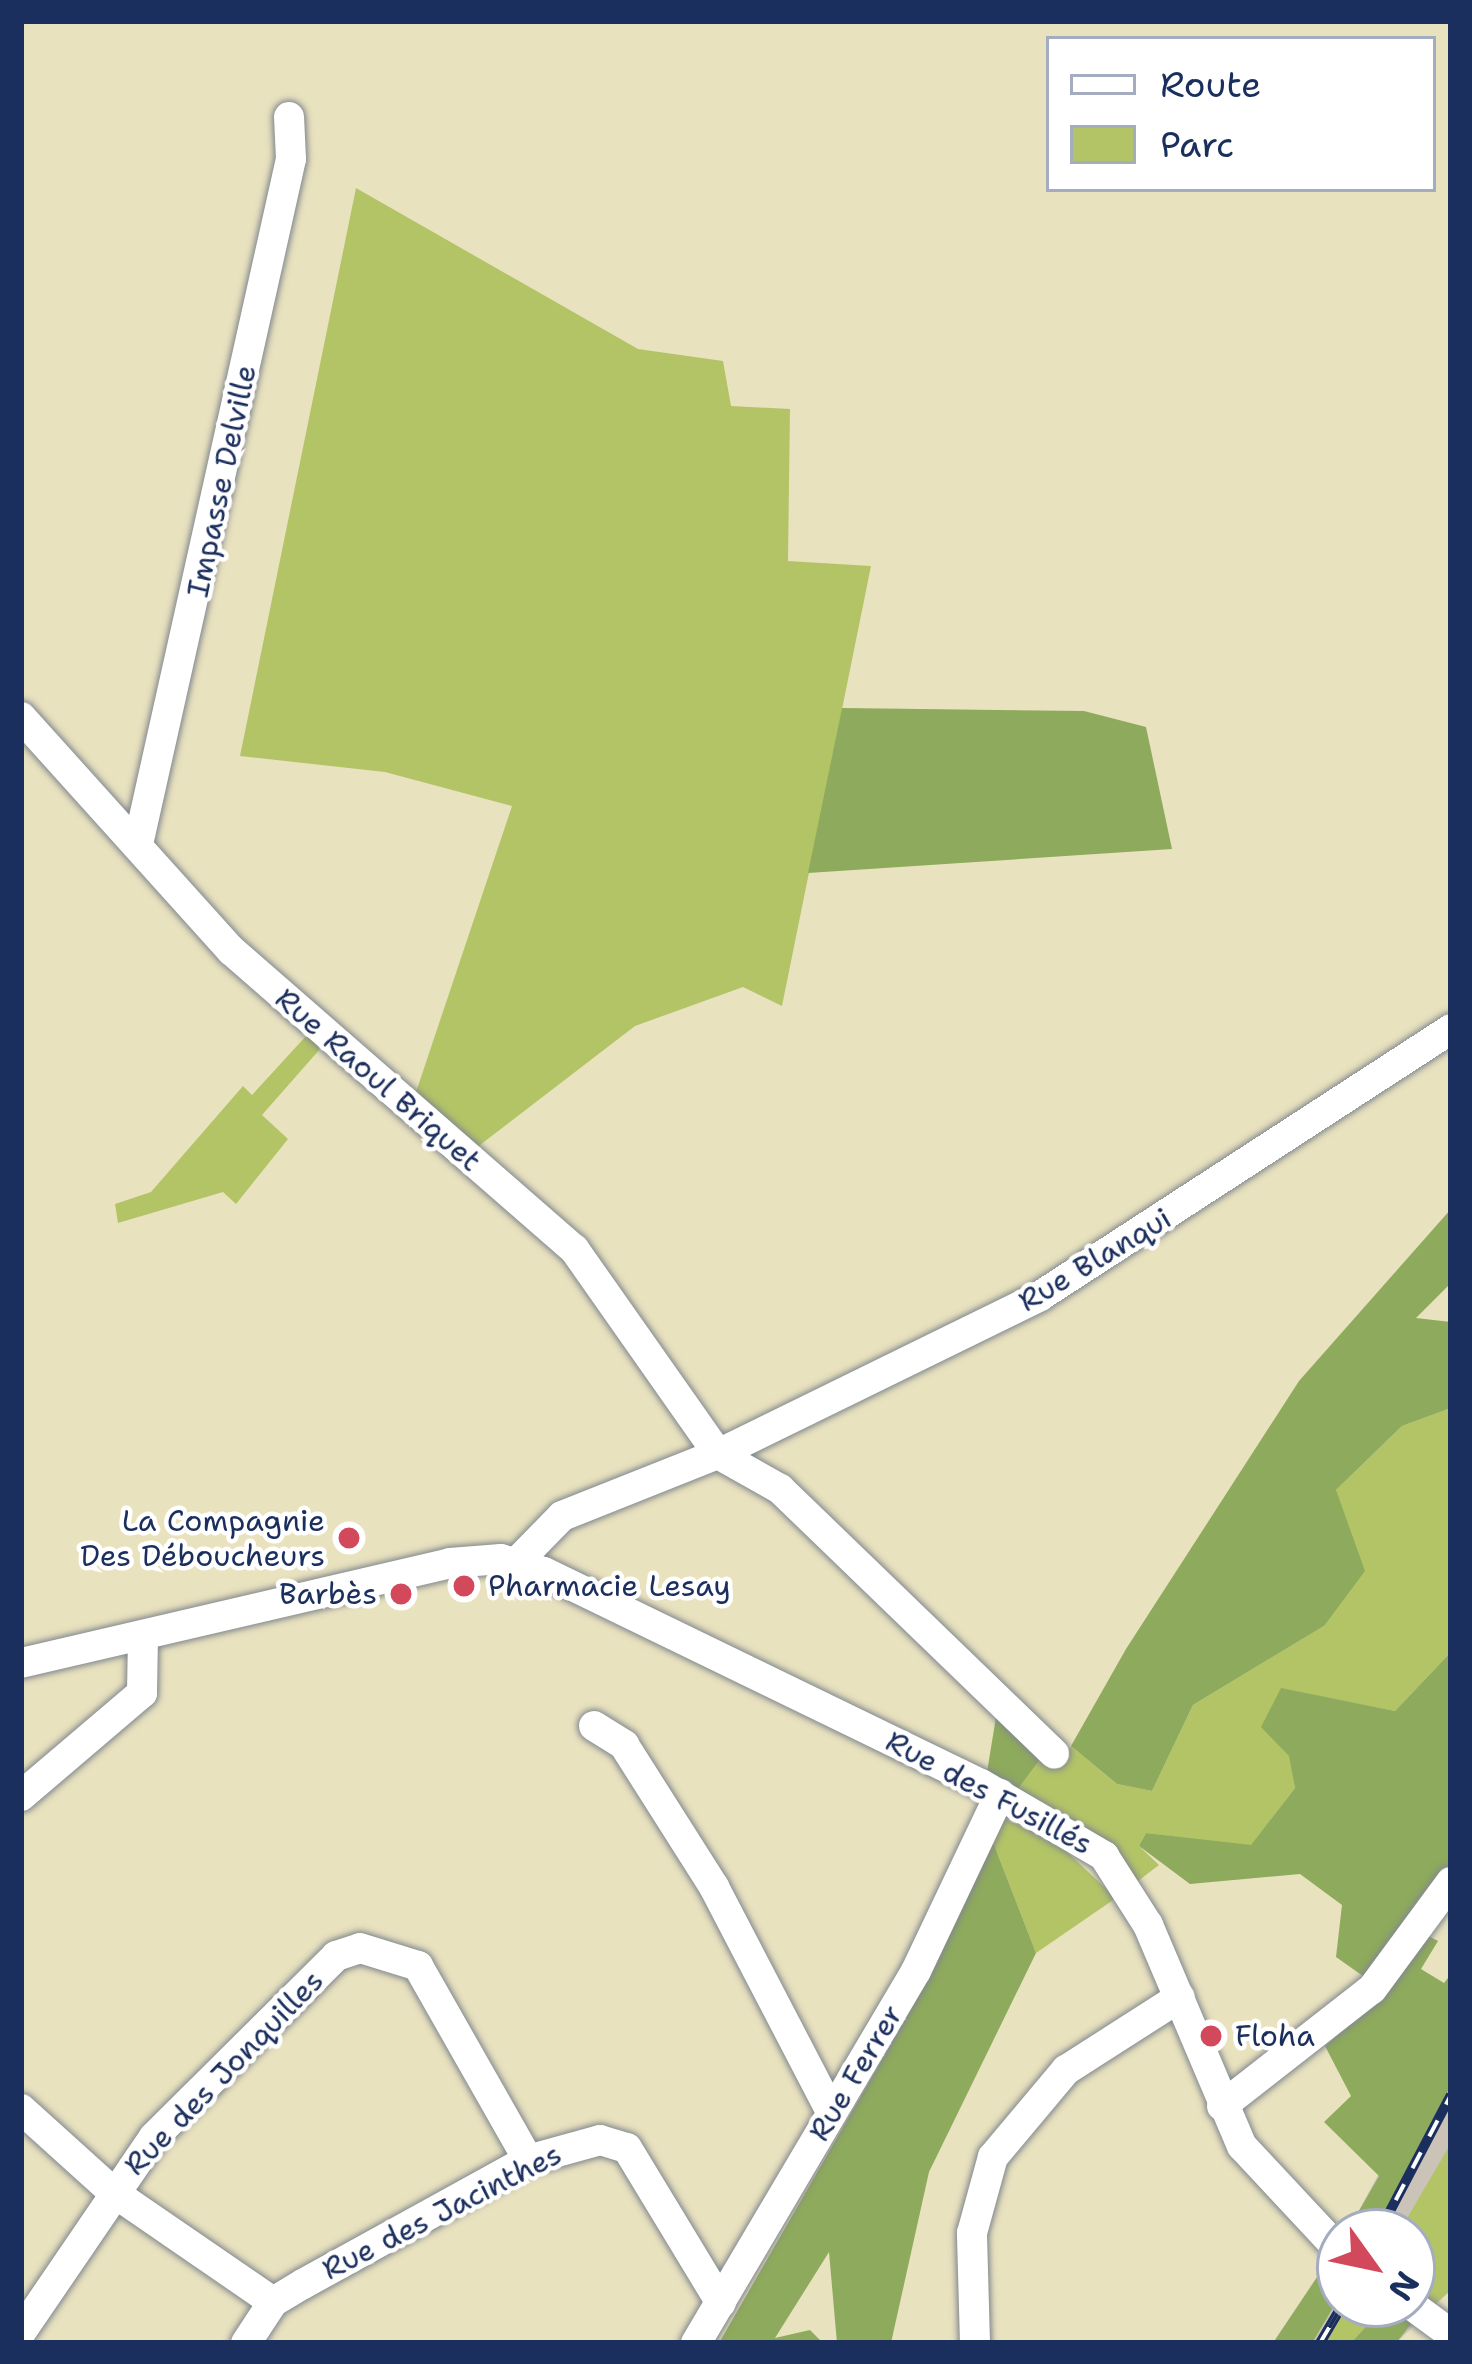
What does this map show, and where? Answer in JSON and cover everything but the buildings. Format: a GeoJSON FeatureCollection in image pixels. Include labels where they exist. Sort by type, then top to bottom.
{"type":"FeatureCollection","features":[{"type":"Feature","properties":{"kind":"street","name":"Impasse Delville"},"geometry":{"type":"LineString","coordinates":[[139,840],[286,181],[289,117]]}},
{"type":"Feature","properties":{"kind":"street","name":"Rue Raoul Briquet"},"geometry":{"type":"LineString","coordinates":[[21,716],[307,1021],[574,1249],[718,1454]]}},
{"type":"Feature","properties":{"kind":"street","name":"Rue Blanqui"},"geometry":{"type":"LineString","coordinates":[[518,1562],[562,1516],[718,1454],[1095,1264],[1451,1030]]}},
{"type":"Feature","properties":{"kind":"street"},"geometry":{"type":"LineString","coordinates":[[718,1454],[780,1489],[1054,1754]]}},
{"type":"Feature","properties":{"kind":"street"},"geometry":{"type":"LineString","coordinates":[[21,1663],[245,1616],[450,1563],[518,1562]]}},
{"type":"Feature","properties":{"kind":"street","name":"Rue des Fusillés"},"geometry":{"type":"LineString","coordinates":[[518,1562],[1014,1802],[1088,1844],[1119,1876],[1180,1997],[1222,2106],[1264,2177],[1316,2228]]}},
{"type":"Feature","properties":{"kind":"street"},"geometry":{"type":"LineString","coordinates":[[21,1796],[142,1694],[143,1638]]}},
{"type":"Feature","properties":{"kind":"street"},"geometry":{"type":"LineString","coordinates":[[594,1726],[624,1745],[714,1887],[831,2112]]}},
{"type":"Feature","properties":{"kind":"street","name":"Rue Ferrer"},"geometry":{"type":"LineString","coordinates":[[696,2343],[1014,1802]]}},
{"type":"Feature","properties":{"kind":"street"},"geometry":{"type":"LineString","coordinates":[[1222,2106],[1372,1989],[1451,1882]]}},
{"type":"Feature","properties":{"kind":"street","name":"Rue des Jonquilles"},"geometry":{"type":"LineString","coordinates":[[21,2332],[113,2192],[209,2080],[335,1956],[360,1948],[418,1966],[528,2160]]}},
{"type":"Feature","properties":{"kind":"street"},"geometry":{"type":"LineString","coordinates":[[975,2343],[972,2234],[993,2157],[1066,2070],[1180,1997]]}},
{"type":"Feature","properties":{"kind":"street"},"geometry":{"type":"LineString","coordinates":[[21,2110],[113,2192],[273,2302]]}},
{"type":"Feature","properties":{"kind":"street","name":"Rue des Jacinthes"},"geometry":{"type":"LineString","coordinates":[[246,2343],[273,2302],[528,2160],[600,2140],[627,2148],[721,2302]]}},
{"type":"Feature","properties":{"kind":"shaded area"},"geometry":{"type":"Polygon","coordinates":[[[1451,2042],[1451,2290],[1436,2304],[1436,2208],[1360,2208],[1451,2042]]]}},
{"type":"Feature","properties":{"kind":"shaded area"},"geometry":{"type":"Polygon","coordinates":[[[1316,2278],[1316,2328],[1412,2328],[1396,2343],[1273,2343],[1316,2278]]]}},
{"type":"Feature","properties":{"kind":"green space"},"geometry":{"type":"Polygon","coordinates":[[[356,188],[638,349],[723,361],[731,406],[790,409],[788,561],[871,566],[782,1006],[743,987],[635,1026],[476,1148],[415,1095],[512,806],[385,772],[240,756],[356,188]]]}},
{"type":"Feature","properties":{"kind":"green space"},"geometry":{"type":"Polygon","coordinates":[[[842,708],[1084,711],[1146,727],[1172,849],[808,873],[842,708]]]}},
{"type":"Feature","properties":{"kind":"green space"},"geometry":{"type":"Polygon","coordinates":[[[307,1035],[320,1049],[262,1115],[288,1139],[236,1204],[223,1192],[118,1223],[115,1204],[151,1192],[243,1086],[252,1095],[307,1035]]]}},
{"type":"Feature","properties":{"kind":"green space"},"geometry":{"type":"Polygon","coordinates":[[[1451,1209],[1451,1283],[1416,1318],[1451,1322],[1451,1408],[1402,1426],[1336,1490],[1365,1571],[1324,1626],[1193,1705],[1152,1791],[1117,1784],[1071,1746],[1126,1649],[1299,1381],[1451,1209]]]}},
{"type":"Feature","properties":{"kind":"green space"},"geometry":{"type":"Polygon","coordinates":[[[1451,1408],[1451,1652],[1395,1711],[1281,1689],[1295,1788],[1251,1846],[1146,1833],[1139,1846],[1159,1865],[1138,1881],[1081,1824],[1067,1852],[1116,1898],[1036,1953],[991,1837],[1005,1819],[1038,1833],[1052,1807],[1018,1789],[1042,1757],[1060,1762],[1071,1746],[1117,1784],[1152,1791],[1193,1705],[1324,1626],[1336,1490],[1402,1426],[1451,1408]]]}},
{"type":"Feature","properties":{"kind":"green space"},"geometry":{"type":"Polygon","coordinates":[[[1451,1652],[1451,1870],[1370,1981],[1336,1957],[1342,1905],[1300,1874],[1190,1884],[1139,1846],[1146,1833],[1251,1845],[1295,1788],[1289,1756],[1261,1727],[1281,1688],[1395,1711],[1451,1652]]]}},
{"type":"Feature","properties":{"kind":"green space"},"geometry":{"type":"Polygon","coordinates":[[[997,1711],[1042,1757],[1018,1789],[987,1772],[997,1711]]]}},
{"type":"Feature","properties":{"kind":"green space"},"geometry":{"type":"Polygon","coordinates":[[[991,1837],[1036,1953],[929,2172],[891,2343],[837,2343],[829,2252],[775,2338],[810,2330],[823,2343],[719,2343],[918,1997],[991,1837]]]}},
{"type":"Feature","properties":{"kind":"green space"},"geometry":{"type":"Polygon","coordinates":[[[1423,1933],[1438,1941],[1421,1969],[1444,1983],[1451,1974],[1451,2085],[1387,2208],[1361,2208],[1379,2176],[1324,2122],[1351,2096],[1325,2046],[1393,1986],[1423,1933]]]}},
{"type":"Feature","properties":{"kind":"green space"},"geometry":{"type":"Polygon","coordinates":[[[1451,2143],[1451,2290],[1436,2303],[1436,2208],[1413,2208],[1451,2143]]]}},
{"type":"Feature","properties":{"kind":"green space"},"geometry":{"type":"Polygon","coordinates":[[[1316,2279],[1316,2328],[1321,2328],[1312,2343],[1273,2343],[1316,2279]]]}},
{"type":"Feature","properties":{"kind":"green space"},"geometry":{"type":"Polygon","coordinates":[[[1334,2328],[1365,2328],[1351,2343],[1325,2343],[1334,2328]]]}},
{"type":"Feature","properties":{"kind":"green space"},"geometry":{"type":"Polygon","coordinates":[[[1365,2328],[1408,2328],[1396,2343],[1351,2343],[1365,2328]]]}},
{"type":"Feature","properties":{"kind":"railway"},"geometry":{"type":"LineString","coordinates":[[1392,2208],[1451,2095]]}},
{"type":"Feature","properties":{"kind":"railway"},"geometry":{"type":"LineString","coordinates":[[1320,2343],[1329,2328]]}},
{"type":"Feature","properties":{"kind":"place","name":"La Compagnie Des Déboucheurs"},"geometry":{"type":"Point","coordinates":[349,1538]}},
{"type":"Feature","properties":{"kind":"place","name":"Pharmacie Lesay"},"geometry":{"type":"Point","coordinates":[464,1586]}},
{"type":"Feature","properties":{"kind":"place","name":"Barbès"},"geometry":{"type":"Point","coordinates":[401,1594]}},
{"type":"Feature","properties":{"kind":"place","name":"Floha"},"geometry":{"type":"Point","coordinates":[1211,2036]}}]}
